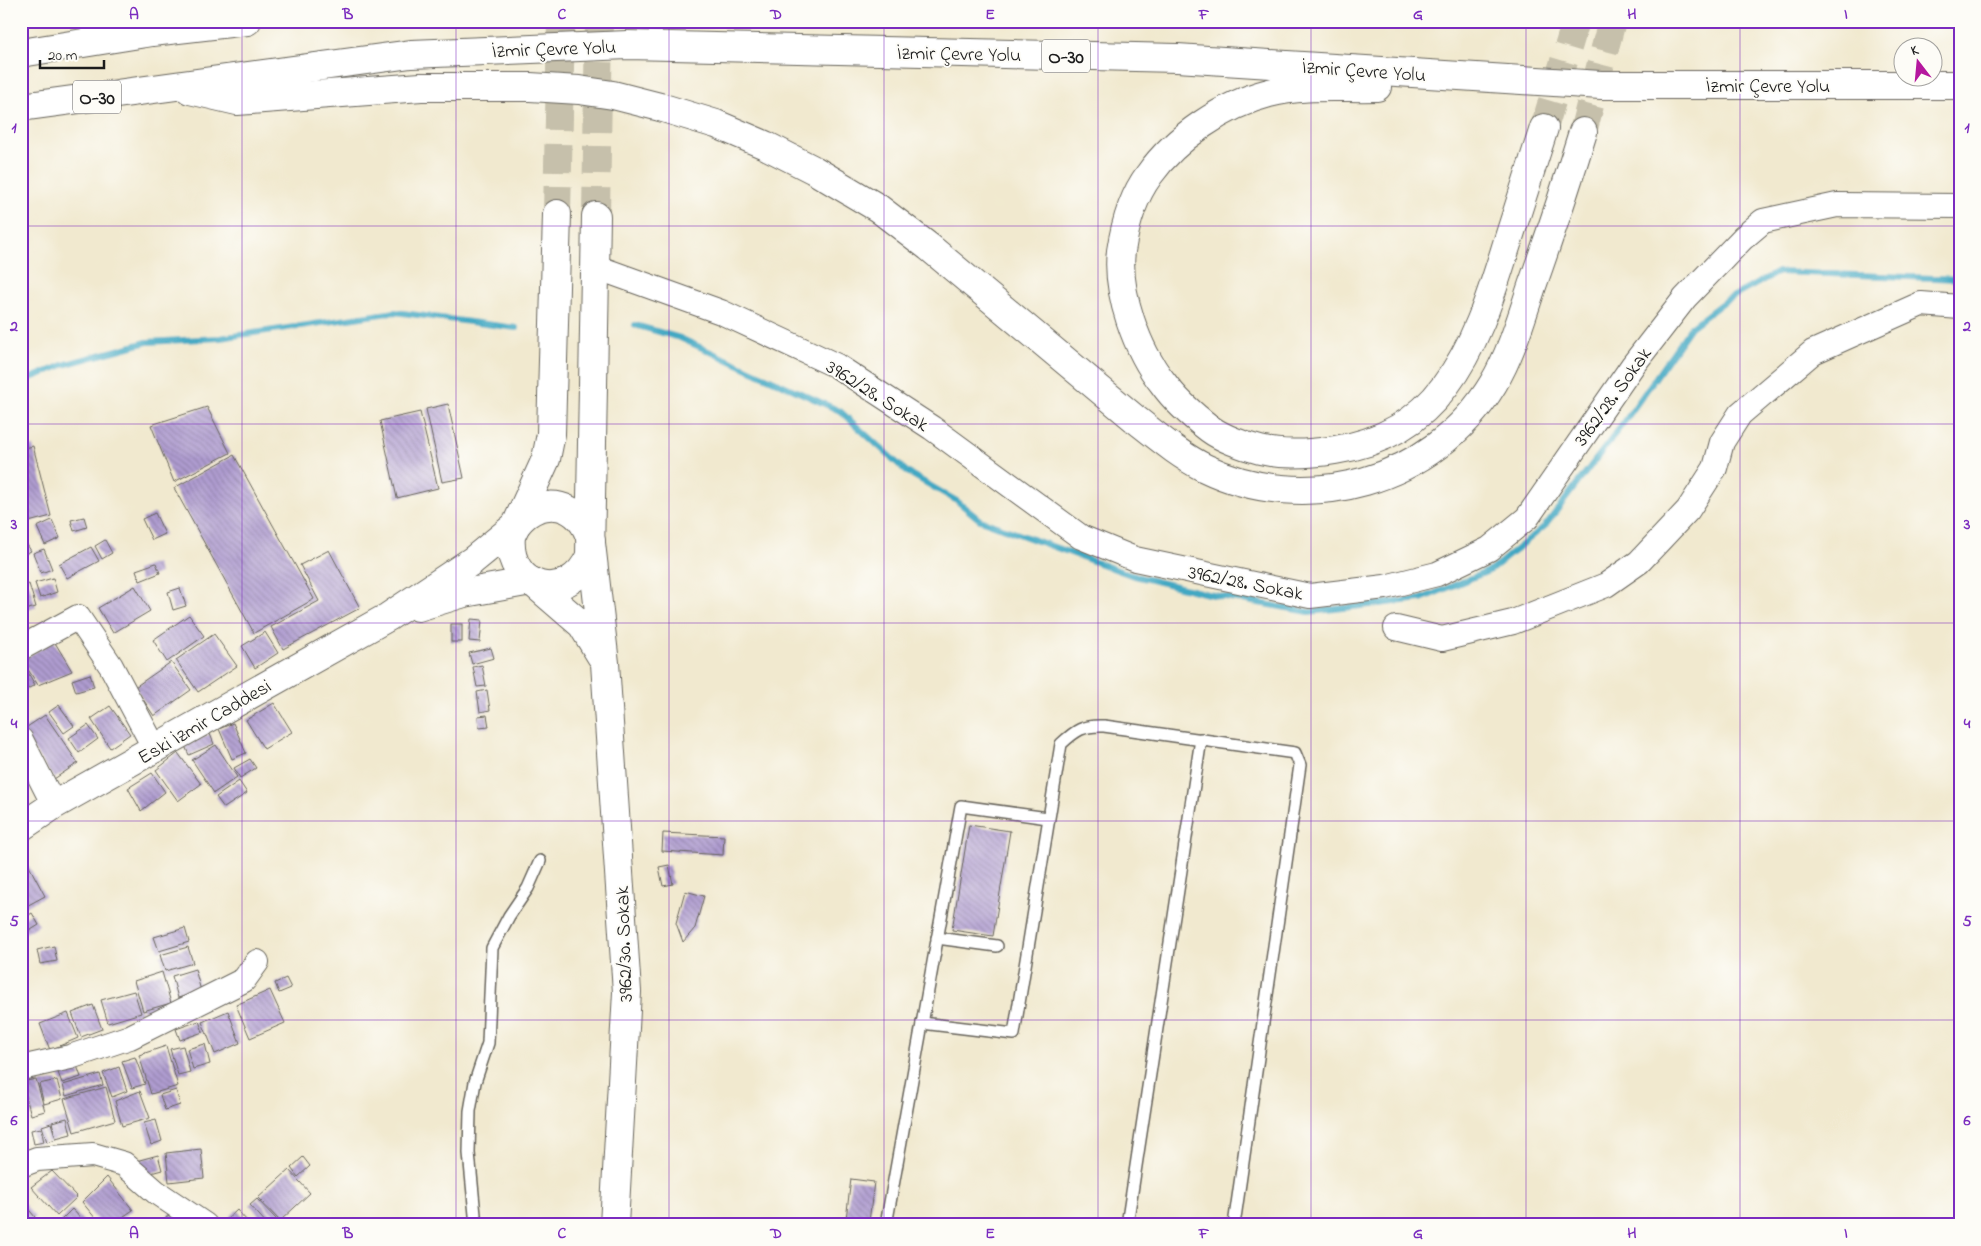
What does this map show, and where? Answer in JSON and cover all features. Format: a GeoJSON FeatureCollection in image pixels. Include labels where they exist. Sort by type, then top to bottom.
{"type":"FeatureCollection","features":[{"type":"Feature","properties":{"kind":"main road"},"geometry":{"type":"LineString","coordinates":[[21,53],[152,32],[248,21]]}},
{"type":"Feature","properties":{"kind":"main road","name":"İzmir Çevre Yolu"},"geometry":{"type":"LineString","coordinates":[[21,107],[411,54],[628,45],[1177,58],[1601,85],[1960,85]]}},
{"type":"Feature","properties":{"kind":"main road"},"geometry":{"type":"LineString","coordinates":[[1544,128],[1488,303],[1471,343],[1445,387],[1422,412],[1397,430],[1369,442],[1309,454],[1284,454],[1259,450],[1212,430],[1162,383],[1147,358],[1128,313],[1121,271],[1121,251],[1137,196],[1149,175],[1179,142],[1199,126],[1247,101],[1267,93],[1291,89],[1601,85]]}},
{"type":"Feature","properties":{"kind":"main road"},"geometry":{"type":"LineString","coordinates":[[174,86],[237,101],[421,87],[530,87],[578,90],[613,95],[716,124],[774,149],[878,208],[929,247],[1154,434],[1188,459],[1234,478],[1274,488],[1297,491],[1322,490],[1360,483],[1383,476],[1415,462],[1437,446],[1473,410],[1493,385],[1515,335],[1563,198],[1583,132]]}},
{"type":"Feature","properties":{"kind":"main road"},"geometry":{"type":"LineString","coordinates":[[557,214],[551,434],[546,460],[511,536],[510,548],[512,561],[520,573],[582,625],[605,663]]}},
{"type":"Feature","properties":{"kind":"main road"},"geometry":{"type":"LineString","coordinates":[[531,581],[549,586],[568,582],[584,569],[590,556],[596,216]]}},
{"type":"Feature","properties":{"kind":"main road"},"geometry":{"type":"LineString","coordinates":[[516,525],[523,516],[541,506],[563,507],[582,520],[588,531],[591,543]]}},
{"type":"Feature","properties":{"kind":"main road","name":"Eski İzmir Caddesi"},"geometry":{"type":"LineString","coordinates":[[21,827],[54,805],[388,617],[472,561],[516,525]]}},
{"type":"Feature","properties":{"kind":"main road","name":"3962/30. Sokak"},"geometry":{"type":"LineString","coordinates":[[591,543],[605,663],[626,992],[614,1225]]}},
{"type":"Feature","properties":{"kind":"main road","name":"Eski İzmir Caddesi"},"geometry":{"type":"LineString","coordinates":[[388,617],[464,593],[531,581]]}},
{"type":"Feature","properties":{"kind":"street","name":"3962/28. Sokak"},"geometry":{"type":"LineString","coordinates":[[596,268],[721,312],[837,366],[932,428],[1081,537],[1134,559],[1310,596],[1385,587],[1437,574],[1489,549],[1527,518],[1634,365],[1685,298],[1743,238],[1763,221],[1837,205],[1960,206]]}},
{"type":"Feature","properties":{"kind":"street"},"geometry":{"type":"LineString","coordinates":[[1396,628],[1442,640],[1513,622],[1606,585],[1639,562],[1688,510],[1715,468],[1722,442],[1740,414],[1813,352],[1921,304],[1960,307]]}},
{"type":"Feature","properties":{"kind":"street"},"geometry":{"type":"LineString","coordinates":[[21,648],[78,617],[112,666],[155,749]]}},
{"type":"Feature","properties":{"kind":"street"},"geometry":{"type":"LineString","coordinates":[[21,740],[41,783],[54,805]]}},
{"type":"Feature","properties":{"kind":"street"},"geometry":{"type":"LineString","coordinates":[[21,1068],[70,1057],[130,1037],[244,980],[257,962]]}},
{"type":"Feature","properties":{"kind":"street"},"geometry":{"type":"LineString","coordinates":[[21,1166],[37,1159],[93,1155],[124,1164],[156,1192],[205,1225]]}},
{"type":"Feature","properties":{"kind":"lane"},"geometry":{"type":"LineString","coordinates":[[922,1023],[1014,1034],[1060,744],[1074,731],[1091,725],[1104,726],[1295,753],[1300,765],[1234,1225]]}},
{"type":"Feature","properties":{"kind":"lane"},"geometry":{"type":"LineString","coordinates":[[1127,1225],[1201,739]]}},
{"type":"Feature","properties":{"kind":"lane"},"geometry":{"type":"LineString","coordinates":[[886,1225],[961,806],[1048,818]]}},
{"type":"Feature","properties":{"kind":"lane"},"geometry":{"type":"LineString","coordinates":[[476,1225],[469,1153],[470,1110],[474,1082],[488,1043],[492,948],[509,916],[528,888],[540,862]]}},
{"type":"Feature","properties":{"kind":"lane"},"geometry":{"type":"LineString","coordinates":[[937,938],[997,946]]}},
{"type":"Feature","properties":{"kind":"building"},"geometry":{"type":"Polygon","coordinates":[[[448,404],[464,478],[442,482],[426,409],[448,404]]]}},
{"type":"Feature","properties":{"kind":"building"},"geometry":{"type":"Polygon","coordinates":[[[207,407],[230,453],[174,482],[151,425],[207,407]]]}},
{"type":"Feature","properties":{"kind":"building"},"geometry":{"type":"Polygon","coordinates":[[[420,412],[438,488],[397,498],[380,421],[420,412]]]}},
{"type":"Feature","properties":{"kind":"building"},"geometry":{"type":"Polygon","coordinates":[[[33,446],[51,516],[25,523],[21,508],[21,449],[33,446]]]}},
{"type":"Feature","properties":{"kind":"building"},"geometry":{"type":"Polygon","coordinates":[[[234,455],[314,599],[254,633],[174,488],[234,455]]]}},
{"type":"Feature","properties":{"kind":"building"},"geometry":{"type":"Polygon","coordinates":[[[155,513],[165,534],[152,540],[142,519],[155,513]]]}},
{"type":"Feature","properties":{"kind":"building"},"geometry":{"type":"Polygon","coordinates":[[[84,517],[87,527],[74,531],[71,520],[84,517]]]}},
{"type":"Feature","properties":{"kind":"building"},"geometry":{"type":"Polygon","coordinates":[[[52,520],[60,538],[45,545],[37,527],[52,520]]]}},
{"type":"Feature","properties":{"kind":"building"},"geometry":{"type":"Polygon","coordinates":[[[21,535],[31,551],[21,556],[21,535]]]}},
{"type":"Feature","properties":{"kind":"building"},"geometry":{"type":"Polygon","coordinates":[[[105,540],[112,553],[102,559],[95,546],[105,540]]]}},
{"type":"Feature","properties":{"kind":"building"},"geometry":{"type":"Polygon","coordinates":[[[91,547],[99,561],[67,578],[59,564],[91,547]]]}},
{"type":"Feature","properties":{"kind":"building"},"geometry":{"type":"Polygon","coordinates":[[[44,549],[52,569],[41,573],[33,553],[44,549]]]}},
{"type":"Feature","properties":{"kind":"building"},"geometry":{"type":"Polygon","coordinates":[[[329,550],[360,608],[283,649],[271,627],[319,601],[300,565],[329,550]]]}},
{"type":"Feature","properties":{"kind":"building"},"geometry":{"type":"Polygon","coordinates":[[[156,563],[160,573],[140,581],[136,570],[156,563]]]}},
{"type":"Feature","properties":{"kind":"building"},"geometry":{"type":"Polygon","coordinates":[[[53,578],[57,592],[40,598],[35,583],[53,578]]]}},
{"type":"Feature","properties":{"kind":"building"},"geometry":{"type":"Polygon","coordinates":[[[29,584],[36,607],[21,611],[21,587],[29,584]]]}},
{"type":"Feature","properties":{"kind":"building"},"geometry":{"type":"Polygon","coordinates":[[[135,586],[150,611],[113,633],[98,608],[135,586]]]}},
{"type":"Feature","properties":{"kind":"building"},"geometry":{"type":"Polygon","coordinates":[[[180,588],[186,606],[173,610],[168,592],[180,588]]]}},
{"type":"Feature","properties":{"kind":"building"},"geometry":{"type":"Polygon","coordinates":[[[189,615],[204,636],[167,662],[153,640],[189,615]]]}},
{"type":"Feature","properties":{"kind":"building"},"geometry":{"type":"Polygon","coordinates":[[[471,619],[482,620],[480,642],[469,641],[471,619]]]}},
{"type":"Feature","properties":{"kind":"building"},"geometry":{"type":"Polygon","coordinates":[[[451,624],[462,624],[462,642],[451,642],[451,624]]]}},
{"type":"Feature","properties":{"kind":"building"},"geometry":{"type":"Polygon","coordinates":[[[265,632],[278,653],[255,668],[242,646],[265,632]]]}},
{"type":"Feature","properties":{"kind":"building"},"geometry":{"type":"Polygon","coordinates":[[[214,634],[237,666],[198,692],[176,660],[214,634]]]}},
{"type":"Feature","properties":{"kind":"building"},"geometry":{"type":"Polygon","coordinates":[[[54,641],[72,671],[38,685],[22,660],[54,641]]]}},
{"type":"Feature","properties":{"kind":"building"},"geometry":{"type":"Polygon","coordinates":[[[491,648],[494,658],[472,664],[469,653],[491,648]]]}},
{"type":"Feature","properties":{"kind":"building"},"geometry":{"type":"Polygon","coordinates":[[[21,660],[35,685],[21,692],[21,660]]]}},
{"type":"Feature","properties":{"kind":"building"},"geometry":{"type":"Polygon","coordinates":[[[171,662],[191,690],[154,716],[135,687],[171,662]]]}},
{"type":"Feature","properties":{"kind":"building"},"geometry":{"type":"Polygon","coordinates":[[[482,665],[486,686],[477,687],[473,667],[482,665]]]}},
{"type":"Feature","properties":{"kind":"building"},"geometry":{"type":"Polygon","coordinates":[[[90,674],[94,687],[76,692],[72,680],[90,674]]]}},
{"type":"Feature","properties":{"kind":"building"},"geometry":{"type":"Polygon","coordinates":[[[487,690],[490,710],[480,712],[477,692],[487,690]]]}},
{"type":"Feature","properties":{"kind":"building"},"geometry":{"type":"Polygon","coordinates":[[[274,703],[292,732],[264,749],[246,720],[274,703]]]}},
{"type":"Feature","properties":{"kind":"building"},"geometry":{"type":"Polygon","coordinates":[[[59,705],[74,726],[64,733],[49,712],[59,705]]]}},
{"type":"Feature","properties":{"kind":"building"},"geometry":{"type":"Polygon","coordinates":[[[110,706],[130,734],[110,748],[91,719],[110,706]]]}},
{"type":"Feature","properties":{"kind":"building"},"geometry":{"type":"Polygon","coordinates":[[[45,715],[78,763],[54,779],[21,731],[45,715]]]}},
{"type":"Feature","properties":{"kind":"building"},"geometry":{"type":"Polygon","coordinates":[[[487,715],[489,727],[479,728],[478,716],[487,715]]]}},
{"type":"Feature","properties":{"kind":"building"},"geometry":{"type":"Polygon","coordinates":[[[233,723],[246,753],[232,759],[219,729],[233,723]]]}},
{"type":"Feature","properties":{"kind":"building"},"geometry":{"type":"Polygon","coordinates":[[[88,725],[98,739],[79,753],[69,738],[88,725]]]}},
{"type":"Feature","properties":{"kind":"building"},"geometry":{"type":"Polygon","coordinates":[[[210,734],[214,744],[189,755],[185,746],[210,734]]]}},
{"type":"Feature","properties":{"kind":"building"},"geometry":{"type":"Polygon","coordinates":[[[216,745],[237,777],[214,793],[192,760],[216,745]]]}},
{"type":"Feature","properties":{"kind":"building"},"geometry":{"type":"Polygon","coordinates":[[[178,753],[201,784],[178,801],[156,770],[178,753]]]}},
{"type":"Feature","properties":{"kind":"building"},"geometry":{"type":"Polygon","coordinates":[[[250,759],[256,768],[240,778],[234,768],[250,759]]]}},
{"type":"Feature","properties":{"kind":"building"},"geometry":{"type":"Polygon","coordinates":[[[152,773],[165,792],[141,811],[128,788],[152,773]]]}},
{"type":"Feature","properties":{"kind":"building"},"geometry":{"type":"Polygon","coordinates":[[[239,781],[247,793],[224,808],[216,797],[239,781]]]}},
{"type":"Feature","properties":{"kind":"building"},"geometry":{"type":"Polygon","coordinates":[[[969,825],[1010,831],[993,936],[952,930],[969,825]]]}},
{"type":"Feature","properties":{"kind":"building"},"geometry":{"type":"Polygon","coordinates":[[[663,833],[724,836],[723,855],[662,851],[663,833]]]}},
{"type":"Feature","properties":{"kind":"building"},"geometry":{"type":"Polygon","coordinates":[[[669,865],[673,884],[663,886],[659,867],[669,865]]]}},
{"type":"Feature","properties":{"kind":"building"},"geometry":{"type":"Polygon","coordinates":[[[29,866],[45,896],[21,909],[21,870],[29,866]]]}},
{"type":"Feature","properties":{"kind":"building"},"geometry":{"type":"Polygon","coordinates":[[[685,891],[704,896],[695,928],[683,942],[676,923],[685,891]]]}},
{"type":"Feature","properties":{"kind":"building"},"geometry":{"type":"Polygon","coordinates":[[[32,913],[39,925],[26,933],[21,925],[21,920],[32,913]]]}},
{"type":"Feature","properties":{"kind":"building"},"geometry":{"type":"Polygon","coordinates":[[[185,928],[189,942],[159,951],[154,937],[185,928]]]}},
{"type":"Feature","properties":{"kind":"building"},"geometry":{"type":"Polygon","coordinates":[[[54,946],[57,961],[40,964],[37,950],[54,946]]]}},
{"type":"Feature","properties":{"kind":"building"},"geometry":{"type":"Polygon","coordinates":[[[188,947],[193,963],[165,971],[160,955],[188,947]]]}},
{"type":"Feature","properties":{"kind":"building"},"geometry":{"type":"Polygon","coordinates":[[[195,969],[201,991],[178,998],[172,976],[195,969]]]}},
{"type":"Feature","properties":{"kind":"building"},"geometry":{"type":"Polygon","coordinates":[[[162,972],[171,1003],[143,1011],[134,981],[162,972]]]}},
{"type":"Feature","properties":{"kind":"building"},"geometry":{"type":"Polygon","coordinates":[[[286,978],[291,988],[279,993],[275,983],[286,978]]]}},
{"type":"Feature","properties":{"kind":"building"},"geometry":{"type":"Polygon","coordinates":[[[270,990],[285,1023],[250,1038],[236,1005],[270,990]]]}},
{"type":"Feature","properties":{"kind":"building"},"geometry":{"type":"Polygon","coordinates":[[[134,991],[141,1013],[108,1023],[101,1000],[134,991]]]}},
{"type":"Feature","properties":{"kind":"building"},"geometry":{"type":"Polygon","coordinates":[[[93,1005],[102,1029],[81,1037],[72,1013],[93,1005]]]}},
{"type":"Feature","properties":{"kind":"building"},"geometry":{"type":"Polygon","coordinates":[[[228,1011],[240,1043],[215,1054],[202,1022],[228,1011]]]}},
{"type":"Feature","properties":{"kind":"building"},"geometry":{"type":"Polygon","coordinates":[[[68,1013],[78,1038],[50,1050],[40,1024],[68,1013]]]}},
{"type":"Feature","properties":{"kind":"building"},"geometry":{"type":"Polygon","coordinates":[[[199,1021],[203,1032],[180,1040],[176,1029],[199,1021]]]}},
{"type":"Feature","properties":{"kind":"building"},"geometry":{"type":"Polygon","coordinates":[[[205,1044],[210,1064],[193,1069],[187,1049],[205,1044]]]}},
{"type":"Feature","properties":{"kind":"building"},"geometry":{"type":"Polygon","coordinates":[[[166,1046],[178,1086],[151,1094],[139,1055],[166,1046]]]}},
{"type":"Feature","properties":{"kind":"building"},"geometry":{"type":"Polygon","coordinates":[[[183,1046],[190,1072],[178,1075],[170,1049],[183,1046]]]}},
{"type":"Feature","properties":{"kind":"building"},"geometry":{"type":"Polygon","coordinates":[[[135,1057],[145,1084],[132,1088],[122,1061],[135,1057]]]}},
{"type":"Feature","properties":{"kind":"building"},"geometry":{"type":"Polygon","coordinates":[[[76,1063],[81,1077],[62,1083],[57,1070],[76,1063]]]}},
{"type":"Feature","properties":{"kind":"building"},"geometry":{"type":"Polygon","coordinates":[[[119,1067],[127,1091],[112,1097],[103,1073],[119,1067]]]}},
{"type":"Feature","properties":{"kind":"building"},"geometry":{"type":"Polygon","coordinates":[[[100,1074],[103,1085],[66,1096],[63,1085],[100,1074]]]}},
{"type":"Feature","properties":{"kind":"building"},"geometry":{"type":"Polygon","coordinates":[[[36,1079],[45,1111],[31,1115],[22,1082],[36,1079]]]}},
{"type":"Feature","properties":{"kind":"building"},"geometry":{"type":"Polygon","coordinates":[[[57,1080],[62,1099],[44,1104],[39,1084],[57,1080]]]}},
{"type":"Feature","properties":{"kind":"building"},"geometry":{"type":"Polygon","coordinates":[[[106,1087],[115,1120],[74,1132],[64,1099],[106,1087]]]}},
{"type":"Feature","properties":{"kind":"building"},"geometry":{"type":"Polygon","coordinates":[[[176,1090],[180,1105],[165,1110],[160,1095],[176,1090]]]}},
{"type":"Feature","properties":{"kind":"building"},"geometry":{"type":"Polygon","coordinates":[[[140,1091],[150,1118],[122,1126],[115,1101],[140,1091]]]}},
{"type":"Feature","properties":{"kind":"building"},"geometry":{"type":"Polygon","coordinates":[[[21,1095],[26,1108],[21,1110],[21,1095]]]}},
{"type":"Feature","properties":{"kind":"building"},"geometry":{"type":"Polygon","coordinates":[[[67,1118],[71,1134],[56,1138],[52,1122],[67,1118]]]}},
{"type":"Feature","properties":{"kind":"building"},"geometry":{"type":"Polygon","coordinates":[[[156,1120],[162,1141],[151,1145],[144,1123],[156,1120]]]}},
{"type":"Feature","properties":{"kind":"building"},"geometry":{"type":"Polygon","coordinates":[[[51,1123],[56,1139],[47,1142],[42,1126],[51,1123]]]}},
{"type":"Feature","properties":{"kind":"building"},"geometry":{"type":"Polygon","coordinates":[[[41,1128],[44,1142],[34,1144],[31,1130],[41,1128]]]}},
{"type":"Feature","properties":{"kind":"building"},"geometry":{"type":"Polygon","coordinates":[[[201,1149],[204,1178],[169,1182],[166,1153],[201,1149]]]}},
{"type":"Feature","properties":{"kind":"building"},"geometry":{"type":"Polygon","coordinates":[[[158,1155],[162,1170],[140,1176],[136,1161],[158,1155]]]}},
{"type":"Feature","properties":{"kind":"building"},"geometry":{"type":"Polygon","coordinates":[[[303,1157],[310,1166],[298,1177],[291,1168],[303,1157]]]}},
{"type":"Feature","properties":{"kind":"building"},"geometry":{"type":"Polygon","coordinates":[[[289,1170],[310,1193],[280,1221],[258,1198],[289,1170]]]}},
{"type":"Feature","properties":{"kind":"building"},"geometry":{"type":"Polygon","coordinates":[[[52,1171],[77,1197],[57,1216],[31,1187],[52,1171]]]}},
{"type":"Feature","properties":{"kind":"building"},"geometry":{"type":"Polygon","coordinates":[[[107,1177],[133,1210],[111,1225],[101,1225],[82,1202],[107,1177]]]}},
{"type":"Feature","properties":{"kind":"building"},"geometry":{"type":"Polygon","coordinates":[[[851,1179],[874,1182],[869,1222],[846,1219],[851,1179]]]}},
{"type":"Feature","properties":{"kind":"building"},"geometry":{"type":"Polygon","coordinates":[[[257,1199],[277,1220],[272,1225],[268,1225],[250,1205],[257,1199]]]}},
{"type":"Feature","properties":{"kind":"building"},"geometry":{"type":"Polygon","coordinates":[[[21,1200],[35,1217],[26,1225],[21,1225],[21,1200]]]}},
{"type":"Feature","properties":{"kind":"building"},"geometry":{"type":"Polygon","coordinates":[[[72,1209],[87,1225],[63,1225],[60,1221],[72,1209]]]}},
{"type":"Feature","properties":{"kind":"building"},"geometry":{"type":"Polygon","coordinates":[[[237,1210],[248,1222],[245,1225],[224,1225],[223,1223],[237,1210]]]}},
{"type":"Feature","properties":{"kind":"building"},"geometry":{"type":"Polygon","coordinates":[[[170,1213],[184,1223],[183,1225],[160,1225],[170,1213]]]}},
{"type":"Feature","properties":{"kind":"waterway"},"geometry":{"type":"LineString","coordinates":[[635,325],[680,338],[840,411],[907,472],[957,501],[980,520],[1131,575],[1208,594],[1309,612],[1421,599],[1491,570],[1545,526],[1625,421],[1691,327],[1725,301],[1778,272],[1960,279]]}},
{"type":"Feature","properties":{"kind":"waterway"},"geometry":{"type":"LineString","coordinates":[[21,382],[63,365],[147,342],[220,338],[395,312],[516,328]]}},
{"type":"Feature","properties":{"kind":"tunnel"},"geometry":{"type":"LineString","coordinates":[[557,214],[561,21]]}},
{"type":"Feature","properties":{"kind":"tunnel"},"geometry":{"type":"LineString","coordinates":[[596,216],[599,21]]}},
{"type":"Feature","properties":{"kind":"tunnel"},"geometry":{"type":"LineString","coordinates":[[1544,128],[1576,21]]}},
{"type":"Feature","properties":{"kind":"tunnel"},"geometry":{"type":"LineString","coordinates":[[1583,132],[1612,21]]}}]}
